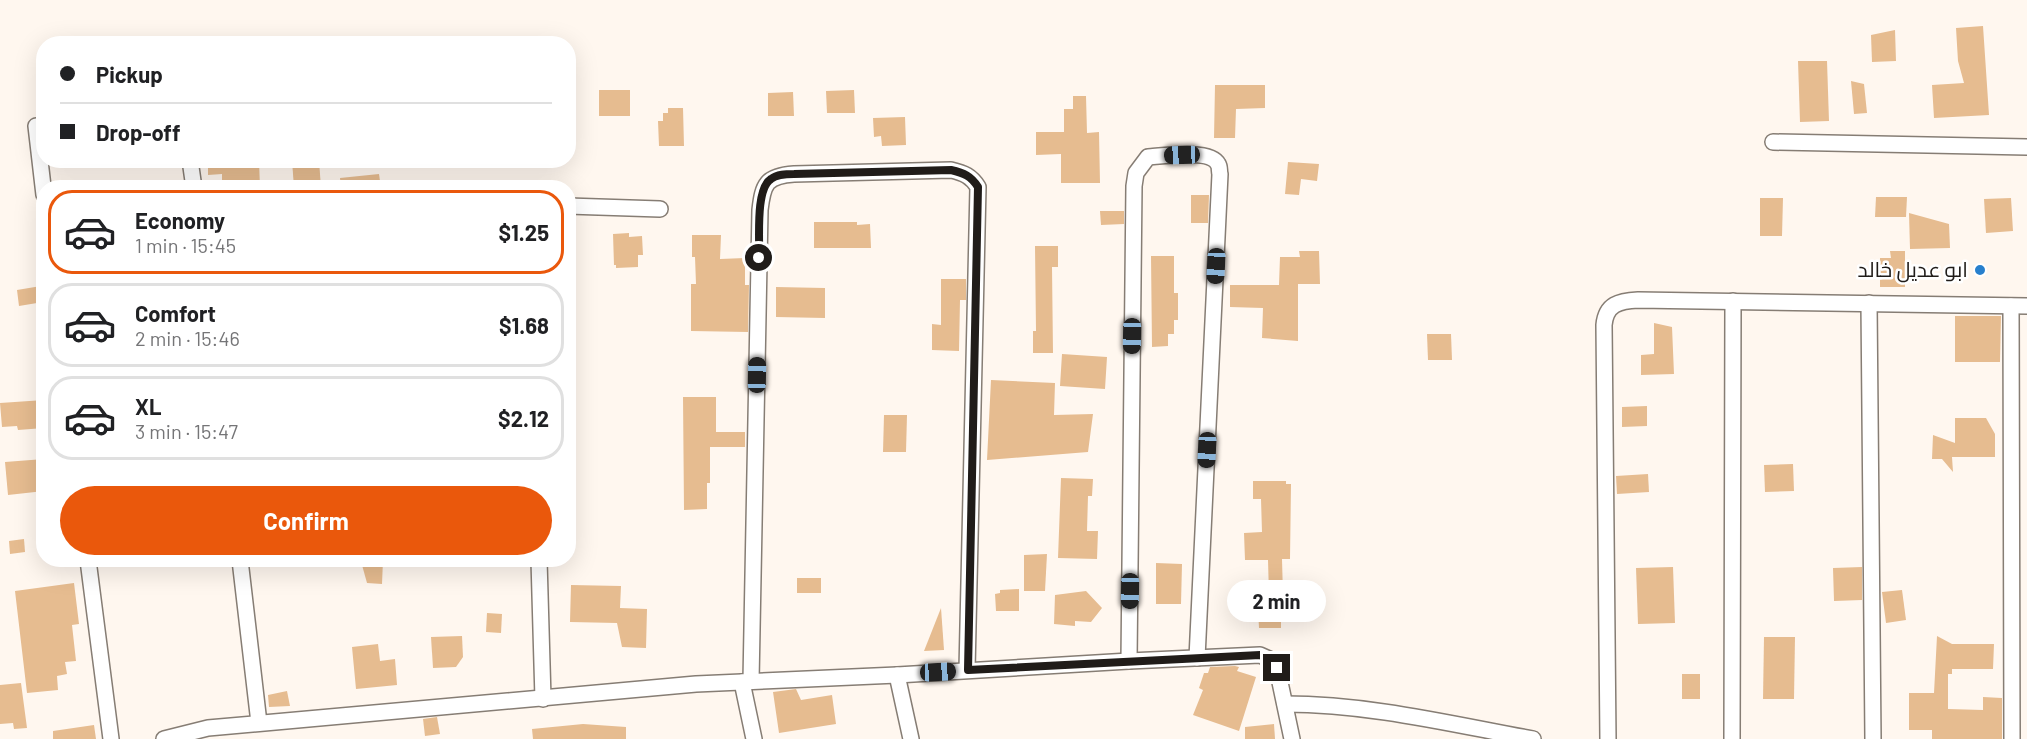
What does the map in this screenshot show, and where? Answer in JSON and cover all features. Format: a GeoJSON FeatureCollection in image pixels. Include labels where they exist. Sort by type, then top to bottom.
{"type":"FeatureCollection","features":[{"type":"Feature","properties":{"kind":"street"},"geometry":{"type":"LineString","coordinates":[[1773,142],[2027,147]]}},
{"type":"Feature","properties":{"kind":"street"},"geometry":{"type":"LineString","coordinates":[[1129,661],[1134,186],[1136,173],[1148,157],[1204,155],[1214,159],[1218,164],[1220,174],[1197,658]]}},
{"type":"Feature","properties":{"kind":"street"},"geometry":{"type":"LineString","coordinates":[[754,739],[747,682],[760,210],[762,191],[769,179],[781,175],[951,170],[972,178],[978,187],[968,670]]}},
{"type":"Feature","properties":{"kind":"street"},"geometry":{"type":"LineString","coordinates":[[576,206],[660,209]]}},
{"type":"Feature","properties":{"kind":"street"},"geometry":{"type":"LineString","coordinates":[[1608,739],[1604,318],[1613,304],[1622,300],[2019,306],[2012,739]]}},
{"type":"Feature","properties":{"kind":"street"},"geometry":{"type":"LineString","coordinates":[[1732,739],[1733,301]]}},
{"type":"Feature","properties":{"kind":"street"},"geometry":{"type":"LineString","coordinates":[[1869,303],[1873,739]]}},
{"type":"Feature","properties":{"kind":"street"},"geometry":{"type":"LineString","coordinates":[[88,567],[111,739]]}},
{"type":"Feature","properties":{"kind":"street"},"geometry":{"type":"LineString","coordinates":[[241,567],[259,723]]}},
{"type":"Feature","properties":{"kind":"street"},"geometry":{"type":"LineString","coordinates":[[539,567],[543,699]]}},
{"type":"Feature","properties":{"kind":"street"},"geometry":{"type":"LineString","coordinates":[[164,739],[208,729],[240,733],[259,723],[696,684],[1260,655],[1269,659],[1277,668],[1292,739]]}},
{"type":"Feature","properties":{"kind":"street"},"geometry":{"type":"LineString","coordinates":[[897,675],[911,739]]}},
{"type":"Feature","properties":{"kind":"street"},"geometry":{"type":"LineString","coordinates":[[1285,704],[1371,709],[1533,739]]}},
{"type":"Feature","properties":{"kind":"building"},"geometry":{"type":"Polygon","coordinates":[[[1983,26],[1989,115],[1934,118],[1932,85],[1964,83],[1958,61],[1956,28],[1983,26]]]}},
{"type":"Feature","properties":{"kind":"building"},"geometry":{"type":"Polygon","coordinates":[[[1895,30],[1896,61],[1872,62],[1871,35],[1895,30]]]}},
{"type":"Feature","properties":{"kind":"building"},"geometry":{"type":"Polygon","coordinates":[[[1798,61],[1827,61],[1829,121],[1800,122],[1798,61]]]}},
{"type":"Feature","properties":{"kind":"building"},"geometry":{"type":"Polygon","coordinates":[[[1851,81],[1864,84],[1867,113],[1854,114],[1851,81]]]}},
{"type":"Feature","properties":{"kind":"building"},"geometry":{"type":"Polygon","coordinates":[[[1215,85],[1265,85],[1265,108],[1236,109],[1235,138],[1214,138],[1215,85]]]}},
{"type":"Feature","properties":{"kind":"building"},"geometry":{"type":"Polygon","coordinates":[[[599,90],[630,90],[630,116],[599,116],[599,90]]]}},
{"type":"Feature","properties":{"kind":"building"},"geometry":{"type":"Polygon","coordinates":[[[854,90],[855,113],[827,113],[826,91],[854,90]]]}},
{"type":"Feature","properties":{"kind":"building"},"geometry":{"type":"Polygon","coordinates":[[[793,92],[794,116],[768,116],[768,93],[793,92]]]}},
{"type":"Feature","properties":{"kind":"building"},"geometry":{"type":"Polygon","coordinates":[[[1073,96],[1086,96],[1087,133],[1099,132],[1100,183],[1061,183],[1061,154],[1036,155],[1036,132],[1064,132],[1064,109],[1073,109],[1073,96]]]}},
{"type":"Feature","properties":{"kind":"building"},"geometry":{"type":"Polygon","coordinates":[[[668,108],[683,108],[684,146],[659,146],[658,121],[663,121],[663,113],[668,113],[668,108]]]}},
{"type":"Feature","properties":{"kind":"building"},"geometry":{"type":"Polygon","coordinates":[[[905,117],[906,145],[882,146],[881,136],[874,137],[873,118],[905,117]]]}},
{"type":"Feature","properties":{"kind":"building"},"geometry":{"type":"Polygon","coordinates":[[[1288,162],[1319,164],[1317,181],[1301,179],[1299,195],[1285,194],[1288,162]]]}},
{"type":"Feature","properties":{"kind":"building"},"geometry":{"type":"Polygon","coordinates":[[[208,168],[259,168],[260,180],[222,180],[222,174],[208,175],[208,168]]]}},
{"type":"Feature","properties":{"kind":"building"},"geometry":{"type":"Polygon","coordinates":[[[293,168],[320,168],[320,180],[293,180],[293,168]]]}},
{"type":"Feature","properties":{"kind":"building"},"geometry":{"type":"Polygon","coordinates":[[[379,174],[380,180],[340,180],[340,178],[379,174]]]}},
{"type":"Feature","properties":{"kind":"building"},"geometry":{"type":"Polygon","coordinates":[[[1191,195],[1209,195],[1208,223],[1191,223],[1191,195]]]}},
{"type":"Feature","properties":{"kind":"building"},"geometry":{"type":"Polygon","coordinates":[[[1876,197],[1907,197],[1906,217],[1875,217],[1876,197]]]}},
{"type":"Feature","properties":{"kind":"building"},"geometry":{"type":"Polygon","coordinates":[[[1760,198],[1783,198],[1782,236],[1760,236],[1760,198]]]}},
{"type":"Feature","properties":{"kind":"building"},"geometry":{"type":"Polygon","coordinates":[[[2011,198],[2013,231],[1986,233],[1984,199],[2011,198]]]}},
{"type":"Feature","properties":{"kind":"building"},"geometry":{"type":"Polygon","coordinates":[[[1100,211],[1124,211],[1124,224],[1101,225],[1100,211]]]}},
{"type":"Feature","properties":{"kind":"building"},"geometry":{"type":"Polygon","coordinates":[[[1909,213],[1949,224],[1950,248],[1910,249],[1909,213]]]}},
{"type":"Feature","properties":{"kind":"building"},"geometry":{"type":"Polygon","coordinates":[[[814,222],[870,224],[871,248],[814,248],[814,222]]]}},
{"type":"Feature","properties":{"kind":"building"},"geometry":{"type":"Polygon","coordinates":[[[629,233],[629,237],[642,236],[643,255],[638,255],[638,267],[616,268],[613,234],[629,233]]]}},
{"type":"Feature","properties":{"kind":"building"},"geometry":{"type":"Polygon","coordinates":[[[692,235],[721,235],[720,259],[745,258],[745,285],[749,285],[748,332],[691,331],[691,284],[696,284],[692,235]]]}},
{"type":"Feature","properties":{"kind":"building"},"geometry":{"type":"Polygon","coordinates":[[[1035,246],[1058,246],[1058,267],[1052,267],[1053,353],[1033,353],[1033,331],[1036,331],[1035,246]]]}},
{"type":"Feature","properties":{"kind":"building"},"geometry":{"type":"Polygon","coordinates":[[[1299,251],[1319,251],[1320,284],[1298,284],[1298,341],[1262,338],[1263,308],[1230,307],[1230,285],[1279,285],[1280,257],[1300,257],[1299,251]]]}},
{"type":"Feature","properties":{"kind":"building"},"geometry":{"type":"Polygon","coordinates":[[[1890,251],[1905,251],[1905,287],[1880,287],[1880,258],[1891,258],[1890,251]]]}},
{"type":"Feature","properties":{"kind":"building"},"geometry":{"type":"Polygon","coordinates":[[[1151,256],[1174,256],[1174,293],[1178,293],[1178,320],[1174,320],[1174,334],[1168,334],[1168,346],[1152,347],[1151,256]]]}},
{"type":"Feature","properties":{"kind":"building"},"geometry":{"type":"Polygon","coordinates":[[[941,279],[966,279],[966,300],[960,300],[959,351],[932,350],[932,324],[941,325],[941,279]]]}},
{"type":"Feature","properties":{"kind":"building"},"geometry":{"type":"Polygon","coordinates":[[[36,287],[36,303],[19,306],[17,290],[36,287]]]}},
{"type":"Feature","properties":{"kind":"building"},"geometry":{"type":"Polygon","coordinates":[[[776,287],[825,288],[825,318],[776,317],[776,287]]]}},
{"type":"Feature","properties":{"kind":"building"},"geometry":{"type":"Polygon","coordinates":[[[1955,316],[2001,316],[2000,362],[1955,362],[1955,316]]]}},
{"type":"Feature","properties":{"kind":"building"},"geometry":{"type":"Polygon","coordinates":[[[1654,323],[1672,327],[1674,374],[1641,375],[1641,355],[1654,354],[1654,323]]]}},
{"type":"Feature","properties":{"kind":"building"},"geometry":{"type":"Polygon","coordinates":[[[1427,334],[1451,334],[1452,360],[1428,360],[1427,334]]]}},
{"type":"Feature","properties":{"kind":"building"},"geometry":{"type":"Polygon","coordinates":[[[1062,354],[1107,357],[1105,389],[1060,386],[1062,354]]]}},
{"type":"Feature","properties":{"kind":"building"},"geometry":{"type":"Polygon","coordinates":[[[991,380],[1055,383],[1054,415],[1093,414],[1088,452],[987,460],[991,380]]]}},
{"type":"Feature","properties":{"kind":"building"},"geometry":{"type":"Polygon","coordinates":[[[683,397],[716,397],[716,432],[745,432],[745,447],[710,447],[707,509],[684,510],[683,397]]]}},
{"type":"Feature","properties":{"kind":"building"},"geometry":{"type":"Polygon","coordinates":[[[36,401],[36,429],[18,430],[17,426],[2,427],[0,403],[36,401]]]}},
{"type":"Feature","properties":{"kind":"building"},"geometry":{"type":"Polygon","coordinates":[[[1647,406],[1647,426],[1622,427],[1622,407],[1647,406]]]}},
{"type":"Feature","properties":{"kind":"building"},"geometry":{"type":"Polygon","coordinates":[[[884,415],[907,415],[906,452],[883,452],[884,415]]]}},
{"type":"Feature","properties":{"kind":"building"},"geometry":{"type":"Polygon","coordinates":[[[1955,418],[1986,418],[1995,434],[1995,457],[1952,457],[1953,472],[1942,459],[1932,459],[1933,435],[1955,443],[1955,418]]]}},
{"type":"Feature","properties":{"kind":"building"},"geometry":{"type":"Polygon","coordinates":[[[36,460],[36,492],[8,495],[5,462],[36,460]]]}},
{"type":"Feature","properties":{"kind":"building"},"geometry":{"type":"Polygon","coordinates":[[[1793,464],[1794,491],[1765,492],[1764,465],[1793,464]]]}},
{"type":"Feature","properties":{"kind":"building"},"geometry":{"type":"Polygon","coordinates":[[[1648,474],[1649,492],[1617,494],[1616,476],[1648,474]]]}},
{"type":"Feature","properties":{"kind":"building"},"geometry":{"type":"Polygon","coordinates":[[[1061,478],[1093,479],[1092,496],[1088,496],[1087,531],[1098,531],[1097,559],[1058,558],[1061,478]]]}},
{"type":"Feature","properties":{"kind":"building"},"geometry":{"type":"Polygon","coordinates":[[[1253,481],[1286,481],[1286,484],[1291,484],[1290,559],[1282,559],[1283,595],[1288,595],[1289,617],[1281,617],[1281,628],[1259,628],[1258,609],[1254,609],[1254,595],[1269,595],[1268,560],[1245,560],[1244,533],[1262,532],[1261,499],[1253,499],[1253,481]]]}},
{"type":"Feature","properties":{"kind":"building"},"geometry":{"type":"Polygon","coordinates":[[[24,539],[25,552],[10,554],[9,541],[24,539]]]}},
{"type":"Feature","properties":{"kind":"building"},"geometry":{"type":"Polygon","coordinates":[[[1047,554],[1045,591],[1024,591],[1024,555],[1047,554]]]}},
{"type":"Feature","properties":{"kind":"building"},"geometry":{"type":"Polygon","coordinates":[[[1156,563],[1182,564],[1181,604],[1156,604],[1156,563]]]}},
{"type":"Feature","properties":{"kind":"building"},"geometry":{"type":"Polygon","coordinates":[[[363,567],[383,567],[382,584],[367,583],[363,567]]]}},
{"type":"Feature","properties":{"kind":"building"},"geometry":{"type":"Polygon","coordinates":[[[1673,567],[1675,623],[1638,624],[1636,568],[1673,567]]]}},
{"type":"Feature","properties":{"kind":"building"},"geometry":{"type":"Polygon","coordinates":[[[1862,567],[1862,600],[1834,601],[1833,568],[1862,567]]]}},
{"type":"Feature","properties":{"kind":"building"},"geometry":{"type":"Polygon","coordinates":[[[797,578],[821,578],[821,593],[797,593],[797,578]]]}},
{"type":"Feature","properties":{"kind":"building"},"geometry":{"type":"Polygon","coordinates":[[[74,583],[79,624],[72,625],[76,661],[65,662],[67,674],[57,676],[58,690],[27,693],[15,591],[74,583]]]}},
{"type":"Feature","properties":{"kind":"building"},"geometry":{"type":"Polygon","coordinates":[[[571,585],[621,586],[620,608],[647,609],[646,648],[622,647],[617,623],[570,622],[571,585]]]}},
{"type":"Feature","properties":{"kind":"building"},"geometry":{"type":"Polygon","coordinates":[[[1019,589],[1019,611],[996,611],[995,594],[1000,593],[1000,590],[1019,589]]]}},
{"type":"Feature","properties":{"kind":"building"},"geometry":{"type":"Polygon","coordinates":[[[1902,590],[1906,620],[1886,623],[1882,592],[1902,590]]]}},
{"type":"Feature","properties":{"kind":"building"},"geometry":{"type":"Polygon","coordinates":[[[1086,591],[1102,608],[1091,622],[1075,621],[1075,626],[1054,624],[1055,595],[1086,591]]]}},
{"type":"Feature","properties":{"kind":"building"},"geometry":{"type":"Polygon","coordinates":[[[941,608],[944,650],[924,651],[941,608]]]}},
{"type":"Feature","properties":{"kind":"building"},"geometry":{"type":"Polygon","coordinates":[[[487,613],[502,614],[501,633],[486,632],[487,613]]]}},
{"type":"Feature","properties":{"kind":"building"},"geometry":{"type":"Polygon","coordinates":[[[462,636],[463,657],[456,667],[433,668],[431,637],[462,636]]]}},
{"type":"Feature","properties":{"kind":"building"},"geometry":{"type":"Polygon","coordinates":[[[1937,636],[1952,644],[1994,644],[1993,669],[1952,669],[1952,674],[1948,674],[1948,709],[1983,710],[1983,697],[2002,698],[2002,739],[1932,739],[1932,730],[1909,730],[1909,693],[1934,693],[1937,636]]]}},
{"type":"Feature","properties":{"kind":"building"},"geometry":{"type":"Polygon","coordinates":[[[1764,637],[1795,637],[1794,699],[1763,699],[1764,637]]]}},
{"type":"Feature","properties":{"kind":"building"},"geometry":{"type":"Polygon","coordinates":[[[378,644],[380,661],[395,659],[397,685],[356,689],[352,647],[378,644]]]}},
{"type":"Feature","properties":{"kind":"building"},"geometry":{"type":"Polygon","coordinates":[[[1210,667],[1239,667],[1237,671],[1256,677],[1239,731],[1193,715],[1203,690],[1199,688],[1204,673],[1208,673],[1210,667]]]}},
{"type":"Feature","properties":{"kind":"building"},"geometry":{"type":"Polygon","coordinates":[[[1682,674],[1700,674],[1700,699],[1682,699],[1682,674]]]}},
{"type":"Feature","properties":{"kind":"building"},"geometry":{"type":"Polygon","coordinates":[[[21,683],[27,728],[14,729],[13,723],[0,724],[0,685],[21,683]]]}},
{"type":"Feature","properties":{"kind":"building"},"geometry":{"type":"Polygon","coordinates":[[[796,689],[801,700],[832,695],[836,724],[779,733],[773,692],[796,689]]]}},
{"type":"Feature","properties":{"kind":"building"},"geometry":{"type":"Polygon","coordinates":[[[287,691],[290,706],[269,707],[268,695],[287,691]]]}},
{"type":"Feature","properties":{"kind":"building"},"geometry":{"type":"Polygon","coordinates":[[[437,717],[440,734],[425,736],[423,719],[437,717]]]}},
{"type":"Feature","properties":{"kind":"building"},"geometry":{"type":"Polygon","coordinates":[[[583,724],[626,727],[626,739],[533,739],[532,729],[583,724]]]}},
{"type":"Feature","properties":{"kind":"building"},"geometry":{"type":"Polygon","coordinates":[[[1274,724],[1275,739],[1245,739],[1245,727],[1274,724]]]}},
{"type":"Feature","properties":{"kind":"building"},"geometry":{"type":"Polygon","coordinates":[[[94,725],[96,739],[53,739],[53,731],[94,725]]]}},
{"type":"Feature","properties":{"kind":"place","name":"ابو عديل خالد"},"geometry":{"type":"Point","coordinates":[1980,270]}},
{"type":"Feature","properties":{"kind":"route"},"geometry":{"type":"LineString","coordinates":[[759,258],[762,191],[769,179],[794,174],[951,170],[972,178],[978,187],[968,670],[1260,655],[1269,659],[1277,668]]}}]}
